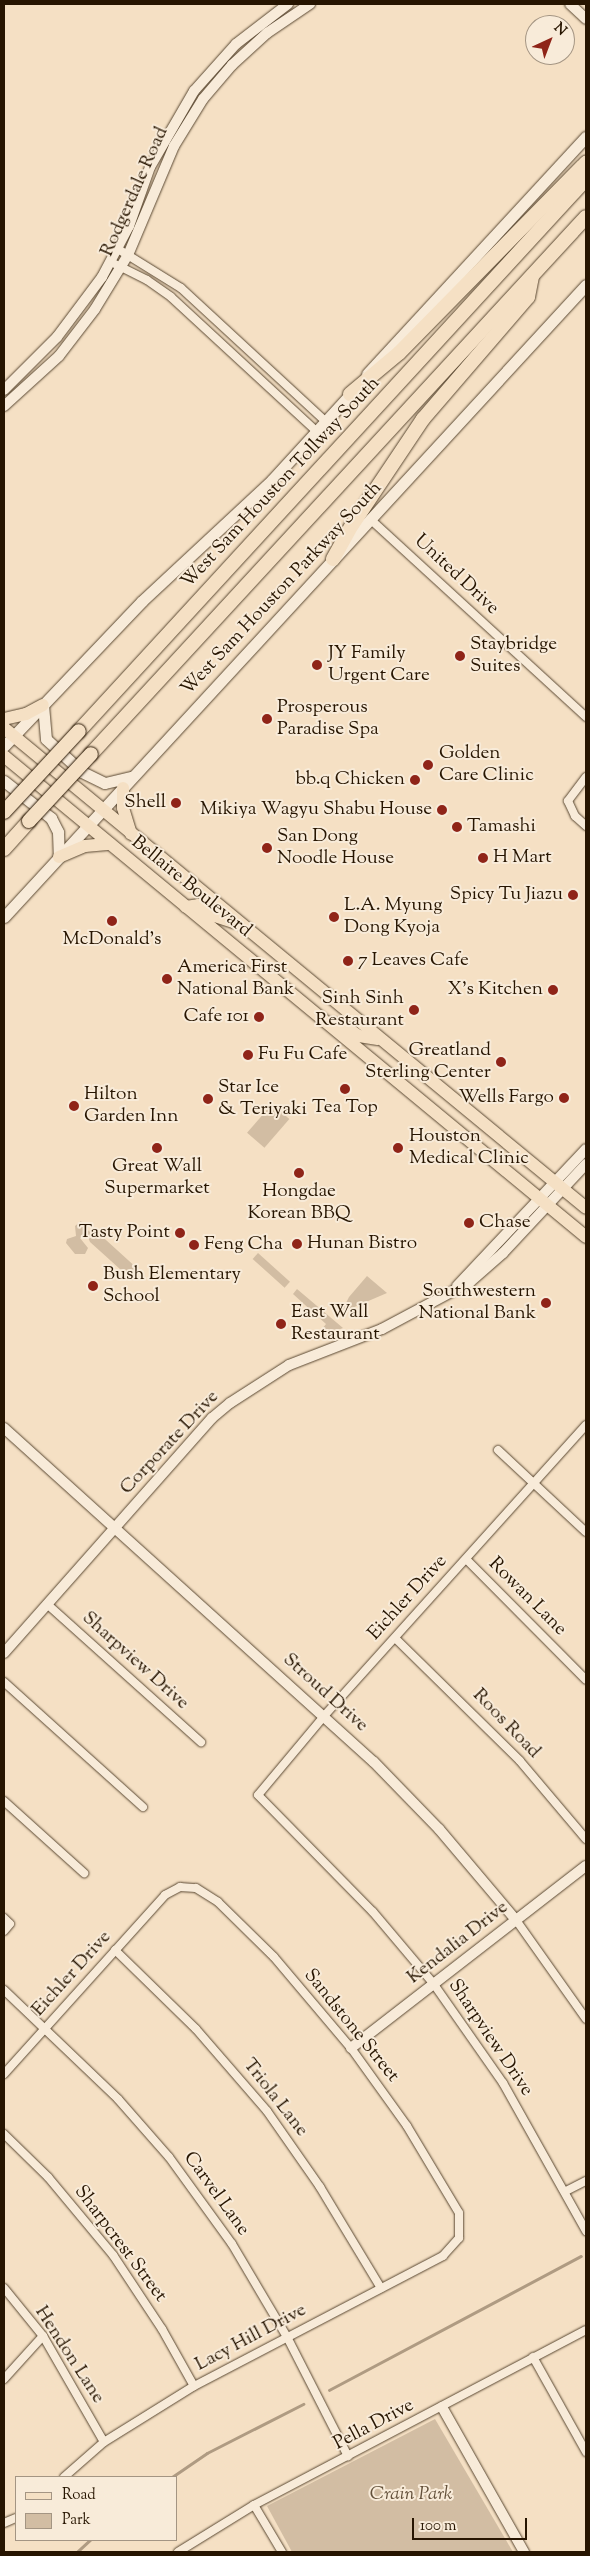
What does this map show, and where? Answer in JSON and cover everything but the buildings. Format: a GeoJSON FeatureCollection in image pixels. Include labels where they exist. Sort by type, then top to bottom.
{"type":"FeatureCollection","features":[{"type":"Feature","properties":{"kind":"highway"},"geometry":{"type":"LineString","coordinates":[[350,394],[399,353],[586,162]]}},
{"type":"Feature","properties":{"kind":"highway","name":"West Sam Houston Tollway South"},"geometry":{"type":"LineString","coordinates":[[4,812],[586,179]]}},
{"type":"Feature","properties":{"kind":"highway"},"geometry":{"type":"LineString","coordinates":[[4,849],[586,217]]}},
{"type":"Feature","properties":{"kind":"highway"},"geometry":{"type":"LineString","coordinates":[[333,559],[352,525],[423,419],[528,297],[533,275]]}},
{"type":"Feature","properties":{"kind":"main road"},"geometry":{"type":"LineString","coordinates":[[4,746],[9,732],[43,704],[142,601],[272,480],[586,137]]}},
{"type":"Feature","properties":{"kind":"main road","name":"West Sam Houston Parkway South"},"geometry":{"type":"LineString","coordinates":[[4,917],[586,285]]}},
{"type":"Feature","properties":{"kind":"main road"},"geometry":{"type":"LineString","coordinates":[[4,719],[20,717],[43,704]]}},
{"type":"Feature","properties":{"kind":"main road"},"geometry":{"type":"LineString","coordinates":[[43,704],[46,739],[82,772],[105,783],[132,777]]}},
{"type":"Feature","properties":{"kind":"main road","name":"Bellaire Boulevard"},"geometry":{"type":"LineString","coordinates":[[9,732],[378,1039],[586,1208]]}},
{"type":"Feature","properties":{"kind":"main road","name":"Bellaire Boulevard"},"geometry":{"type":"LineString","coordinates":[[4,756],[586,1237]]}},
{"type":"Feature","properties":{"kind":"main road"},"geometry":{"type":"LineString","coordinates":[[4,781],[51,818],[58,832],[60,857],[86,846],[110,844]]}},
{"type":"Feature","properties":{"kind":"main road"},"geometry":{"type":"LineString","coordinates":[[123,788],[123,808],[131,834]]}},
{"type":"Feature","properties":{"kind":"main road"},"geometry":{"type":"LineString","coordinates":[[186,907],[198,905],[227,922],[237,922]]}},
{"type":"Feature","properties":{"kind":"main road"},"geometry":{"type":"LineString","coordinates":[[286,989],[303,994],[332,1014],[345,1011]]}},
{"type":"Feature","properties":{"kind":"main road"},"geometry":{"type":"LineString","coordinates":[[328,1024],[343,1025],[359,1036],[378,1039]]}},
{"type":"Feature","properties":{"kind":"street","name":"Rodgerdale Road"},"geometry":{"type":"LineString","coordinates":[[4,390],[66,328],[111,262],[118,250],[150,167],[194,91],[223,57],[288,4]]}},
{"type":"Feature","properties":{"kind":"street","name":"Rodgerdale Road"},"geometry":{"type":"LineString","coordinates":[[6,401],[75,337],[122,267],[174,146],[203,98],[232,65],[267,33],[310,4]]}},
{"type":"Feature","properties":{"kind":"street"},"geometry":{"type":"LineString","coordinates":[[570,4],[586,19]]}},
{"type":"Feature","properties":{"kind":"street"},"geometry":{"type":"LineString","coordinates":[[223,57],[232,65]]}},
{"type":"Feature","properties":{"kind":"street"},"geometry":{"type":"LineString","coordinates":[[194,91],[203,98]]}},
{"type":"Feature","properties":{"kind":"street"},"geometry":{"type":"LineString","coordinates":[[118,250],[172,281],[325,422]]}},
{"type":"Feature","properties":{"kind":"street"},"geometry":{"type":"LineString","coordinates":[[111,262],[164,292],[316,431]]}},
{"type":"Feature","properties":{"kind":"street"},"geometry":{"type":"LineString","coordinates":[[215,338],[224,328]]}},
{"type":"Feature","properties":{"kind":"street","name":"United Drive"},"geometry":{"type":"LineString","coordinates":[[370,519],[586,717]]}},
{"type":"Feature","properties":{"kind":"street"},"geometry":{"type":"LineString","coordinates":[[586,777],[572,793],[568,801],[570,809],[586,826]]}},
{"type":"Feature","properties":{"kind":"street","name":"Corporate Drive"},"geometry":{"type":"LineString","coordinates":[[4,1653],[212,1418],[251,1388],[319,1351],[382,1329],[456,1287],[545,1202],[586,1148]]}},
{"type":"Feature","properties":{"kind":"street","name":"Corporate Drive"},"geometry":{"type":"LineString","coordinates":[[559,1186],[586,1164]]}},
{"type":"Feature","properties":{"kind":"street","name":"Eichler Drive"},"geometry":{"type":"LineString","coordinates":[[258,1795],[325,1715],[586,1425]]}},
{"type":"Feature","properties":{"kind":"street","name":"Stroud Drive"},"geometry":{"type":"LineString","coordinates":[[4,1428],[325,1715],[439,1829],[516,1920],[586,2019]]}},
{"type":"Feature","properties":{"kind":"street"},"geometry":{"type":"LineString","coordinates":[[498,1450],[535,1482],[586,1532]]}},
{"type":"Feature","properties":{"kind":"street","name":"Rowan Lane"},"geometry":{"type":"LineString","coordinates":[[466,1559],[586,1680]]}},
{"type":"Feature","properties":{"kind":"street","name":"Sharpview Drive"},"geometry":{"type":"LineString","coordinates":[[48,1604],[201,1742]]}},
{"type":"Feature","properties":{"kind":"street","name":"Roos Road"},"geometry":{"type":"LineString","coordinates":[[395,1638],[520,1762],[586,1839]]}},
{"type":"Feature","properties":{"kind":"street"},"geometry":{"type":"LineString","coordinates":[[4,1682],[143,1807]]}},
{"type":"Feature","properties":{"kind":"street","name":"Sharpview Drive"},"geometry":{"type":"LineString","coordinates":[[258,1795],[373,1912],[433,1984],[503,2083],[566,2192],[586,2231]]}},
{"type":"Feature","properties":{"kind":"street"},"geometry":{"type":"LineString","coordinates":[[4,1801],[84,1873]]}},
{"type":"Feature","properties":{"kind":"street","name":"Kendalia Drive"},"geometry":{"type":"LineString","coordinates":[[351,2048],[586,1866]]}},
{"type":"Feature","properties":{"kind":"street","name":"Sandstone Street"},"geometry":{"type":"LineString","coordinates":[[165,1895],[188,1887],[204,1891],[218,1902],[293,1978],[351,2048],[407,2126],[459,2213],[458,2238]]}},
{"type":"Feature","properties":{"kind":"street","name":"Eichler Drive"},"geometry":{"type":"LineString","coordinates":[[4,2074],[165,1895]]}},
{"type":"Feature","properties":{"kind":"street"},"geometry":{"type":"LineString","coordinates":[[4,1918],[10,1924],[4,1931]]}},
{"type":"Feature","properties":{"kind":"street","name":"Triola Lane"},"geometry":{"type":"LineString","coordinates":[[115,1950],[196,2029],[267,2111],[320,2187],[381,2288]]}},
{"type":"Feature","properties":{"kind":"street","name":"Carvel Lane"},"geometry":{"type":"LineString","coordinates":[[4,1990],[46,2027],[118,2098],[169,2157],[232,2244],[287,2337],[348,2456]]}},
{"type":"Feature","properties":{"kind":"street","name":"Sharpcrest Street"},"geometry":{"type":"LineString","coordinates":[[4,2134],[48,2177],[113,2255],[162,2329],[194,2386]]}},
{"type":"Feature","properties":{"kind":"street"},"geometry":{"type":"LineString","coordinates":[[566,2192],[586,2181]]}},
{"type":"Feature","properties":{"kind":"street","name":"Lacy Hill Drive"},"geometry":{"type":"LineString","coordinates":[[65,2476],[104,2442],[194,2386],[443,2256],[458,2238]]}},
{"type":"Feature","properties":{"kind":"street","name":"Hendon Lane"},"geometry":{"type":"LineString","coordinates":[[4,2288],[43,2336],[104,2442]]}},
{"type":"Feature","properties":{"kind":"street","name":"Pella Drive"},"geometry":{"type":"LineString","coordinates":[[178,2552],[254,2505],[586,2330]]}},
{"type":"Feature","properties":{"kind":"street"},"geometry":{"type":"LineString","coordinates":[[4,2379],[43,2336]]}},
{"type":"Feature","properties":{"kind":"street"},"geometry":{"type":"LineString","coordinates":[[533,2357],[586,2452]]}},
{"type":"Feature","properties":{"kind":"street"},"geometry":{"type":"LineString","coordinates":[[442,2407],[524,2552]]}},
{"type":"Feature","properties":{"kind":"street"},"geometry":{"type":"LineString","coordinates":[[254,2505],[282,2552]]}},
{"type":"Feature","properties":{"kind":"green space"},"geometry":{"type":"Polygon","coordinates":[[[272,1104],[289,1119],[264,1148],[247,1133],[272,1104]]]}},
{"type":"Feature","properties":{"kind":"green space"},"geometry":{"type":"Polygon","coordinates":[[[81,1221],[86,1231],[95,1230],[139,1270],[131,1279],[90,1242],[87,1235],[80,1238],[88,1248],[85,1254],[75,1254],[66,1243],[67,1239],[76,1236],[75,1226],[81,1221]]]}},
{"type":"Feature","properties":{"kind":"green space"},"geometry":{"type":"Polygon","coordinates":[[[258,1253],[290,1282],[285,1288],[253,1259],[258,1253]]]}},
{"type":"Feature","properties":{"kind":"green space"},"geometry":{"type":"Polygon","coordinates":[[[367,1276],[387,1293],[345,1311],[343,1309],[349,1297],[367,1276]]]}},
{"type":"Feature","properties":{"kind":"green space"},"geometry":{"type":"Polygon","coordinates":[[[297,1289],[343,1328],[327,1334],[322,1329],[326,1324],[293,1294],[297,1289]]]}},
{"type":"Feature","properties":{"kind":"green space","name":"Crain Park"},"geometry":{"type":"Polygon","coordinates":[[[435,2419],[513,2552],[292,2552],[267,2506],[435,2419]]]}},
{"type":"Feature","properties":{"kind":"waterway"},"geometry":{"type":"LineString","coordinates":[[329,2390],[581,2256]]}},
{"type":"Feature","properties":{"kind":"waterway"},"geometry":{"type":"LineString","coordinates":[[173,2476],[207,2453],[303,2404]]}},
{"type":"Feature","properties":{"kind":"waterway"},"geometry":{"type":"LineString","coordinates":[[77,2552],[89,2541]]}},
{"type":"Feature","properties":{"kind":"place","name":"Staybridge Suites"},"geometry":{"type":"Point","coordinates":[460,656]}},
{"type":"Feature","properties":{"kind":"place","name":"JY Family Urgent Care"},"geometry":{"type":"Point","coordinates":[317,665]}},
{"type":"Feature","properties":{"kind":"place","name":"Prosperous Paradise Spa"},"geometry":{"type":"Point","coordinates":[267,719]}},
{"type":"Feature","properties":{"kind":"place","name":"Golden Care Clinic"},"geometry":{"type":"Point","coordinates":[428,765]}},
{"type":"Feature","properties":{"kind":"place","name":"bb.q Chicken"},"geometry":{"type":"Point","coordinates":[415,780]}},
{"type":"Feature","properties":{"kind":"place","name":"Shell"},"geometry":{"type":"Point","coordinates":[176,803]}},
{"type":"Feature","properties":{"kind":"place","name":"Mikiya Wagyu Shabu House"},"geometry":{"type":"Point","coordinates":[442,810]}},
{"type":"Feature","properties":{"kind":"place","name":"Tamashi"},"geometry":{"type":"Point","coordinates":[457,827]}},
{"type":"Feature","properties":{"kind":"place","name":"San Dong Noodle House"},"geometry":{"type":"Point","coordinates":[267,848]}},
{"type":"Feature","properties":{"kind":"place","name":"H Mart"},"geometry":{"type":"Point","coordinates":[483,858]}},
{"type":"Feature","properties":{"kind":"place","name":"Spicy Tu Jiazu"},"geometry":{"type":"Point","coordinates":[573,895]}},
{"type":"Feature","properties":{"kind":"place","name":"L.A. Myung Dong Kyoja"},"geometry":{"type":"Point","coordinates":[334,917]}},
{"type":"Feature","properties":{"kind":"place","name":"McDonald's"},"geometry":{"type":"Point","coordinates":[112,921]}},
{"type":"Feature","properties":{"kind":"place","name":"7 Leaves Cafe"},"geometry":{"type":"Point","coordinates":[348,961]}},
{"type":"Feature","properties":{"kind":"place","name":"America First National Bank"},"geometry":{"type":"Point","coordinates":[167,979]}},
{"type":"Feature","properties":{"kind":"place","name":"X’s Kitchen"},"geometry":{"type":"Point","coordinates":[553,990]}},
{"type":"Feature","properties":{"kind":"place","name":"Sinh Sinh Restaurant"},"geometry":{"type":"Point","coordinates":[414,1010]}},
{"type":"Feature","properties":{"kind":"place","name":"Cafe 101"},"geometry":{"type":"Point","coordinates":[259,1017]}},
{"type":"Feature","properties":{"kind":"place","name":"Fu Fu Cafe"},"geometry":{"type":"Point","coordinates":[248,1055]}},
{"type":"Feature","properties":{"kind":"place","name":"Greatland Sterling Center"},"geometry":{"type":"Point","coordinates":[501,1062]}},
{"type":"Feature","properties":{"kind":"place","name":"Tea Top"},"geometry":{"type":"Point","coordinates":[345,1089]}},
{"type":"Feature","properties":{"kind":"place","name":"Wells Fargo"},"geometry":{"type":"Point","coordinates":[564,1098]}},
{"type":"Feature","properties":{"kind":"place","name":"Star Ice & Teriyaki"},"geometry":{"type":"Point","coordinates":[208,1099]}},
{"type":"Feature","properties":{"kind":"place","name":"Hilton Garden Inn"},"geometry":{"type":"Point","coordinates":[74,1106]}},
{"type":"Feature","properties":{"kind":"place","name":"Great Wall Supermarket"},"geometry":{"type":"Point","coordinates":[157,1148]}},
{"type":"Feature","properties":{"kind":"place","name":"Houston Medical Clinic"},"geometry":{"type":"Point","coordinates":[398,1148]}},
{"type":"Feature","properties":{"kind":"place","name":"Hongdae Korean BBQ"},"geometry":{"type":"Point","coordinates":[299,1173]}},
{"type":"Feature","properties":{"kind":"place","name":"Chase"},"geometry":{"type":"Point","coordinates":[469,1223]}},
{"type":"Feature","properties":{"kind":"place","name":"Tasty Point"},"geometry":{"type":"Point","coordinates":[180,1233]}},
{"type":"Feature","properties":{"kind":"place","name":"Hunan Bistro"},"geometry":{"type":"Point","coordinates":[297,1244]}},
{"type":"Feature","properties":{"kind":"place","name":"Feng Cha"},"geometry":{"type":"Point","coordinates":[194,1245]}},
{"type":"Feature","properties":{"kind":"place","name":"Bush Elementary School"},"geometry":{"type":"Point","coordinates":[93,1286]}},
{"type":"Feature","properties":{"kind":"place","name":"Southwestern National Bank"},"geometry":{"type":"Point","coordinates":[546,1303]}},
{"type":"Feature","properties":{"kind":"place","name":"East Wall Restaurant"},"geometry":{"type":"Point","coordinates":[281,1324]}}]}
